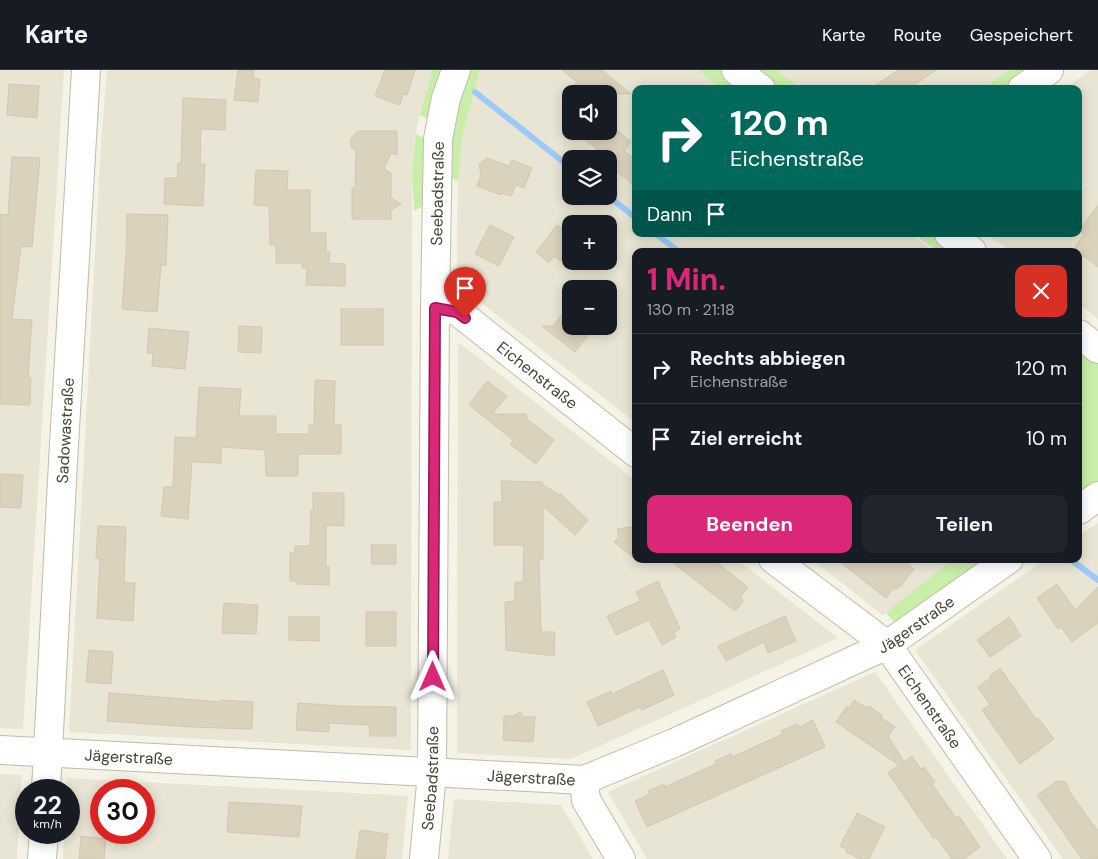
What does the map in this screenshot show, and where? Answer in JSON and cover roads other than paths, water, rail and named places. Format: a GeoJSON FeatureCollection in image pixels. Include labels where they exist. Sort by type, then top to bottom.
{"type":"FeatureCollection","features":[{"type":"Feature","properties":{"kind":"street","name":"Sadowastraße"},"geometry":{"type":"LineString","coordinates":[[47,779],[86,70]]}},
{"type":"Feature","properties":{"kind":"street","name":"Seebadstraße"},"geometry":{"type":"LineString","coordinates":[[424,859],[432,774],[438,138],[446,98],[456,70]]}},
{"type":"Feature","properties":{"kind":"street"},"geometry":{"type":"LineString","coordinates":[[736,70],[755,85]]}},
{"type":"Feature","properties":{"kind":"street"},"geometry":{"type":"LineString","coordinates":[[1028,85],[1049,70]]}},
{"type":"Feature","properties":{"kind":"street"},"geometry":{"type":"LineString","coordinates":[[953,237],[968,248]]}},
{"type":"Feature","properties":{"kind":"street","name":"Eichenstraße"},"geometry":{"type":"LineString","coordinates":[[435,308],[457,312],[632,450]]}},
{"type":"Feature","properties":{"kind":"street"},"geometry":{"type":"LineString","coordinates":[[1082,336],[1098,349]]}},
{"type":"Feature","properties":{"kind":"street"},"geometry":{"type":"LineString","coordinates":[[1082,508],[1098,496]]}},
{"type":"Feature","properties":{"kind":"street","name":"Eichenstraße"},"geometry":{"type":"LineString","coordinates":[[778,563],[887,645],[1038,859]]}},
{"type":"Feature","properties":{"kind":"street","name":"Jägerstraße"},"geometry":{"type":"LineString","coordinates":[[0,750],[432,774],[584,780],[674,743],[887,645],[1003,563]]}},
{"type":"Feature","properties":{"kind":"street"},"geometry":{"type":"LineString","coordinates":[[584,780],[586,800],[621,859]]}},
{"type":"Feature","properties":{"kind":"street"},"geometry":{"type":"LineString","coordinates":[[42,859],[43,844]]}},
{"type":"Feature","properties":{"kind":"waterway"},"geometry":{"type":"LineString","coordinates":[[475,92],[562,161]]}},
{"type":"Feature","properties":{"kind":"waterway"},"geometry":{"type":"LineString","coordinates":[[617,203],[632,215]]}},
{"type":"Feature","properties":{"kind":"waterway"},"geometry":{"type":"LineString","coordinates":[[660,237],[674,248]]}},
{"type":"Feature","properties":{"kind":"waterway"},"geometry":{"type":"LineString","coordinates":[[1075,563],[1098,580]]}}]}
